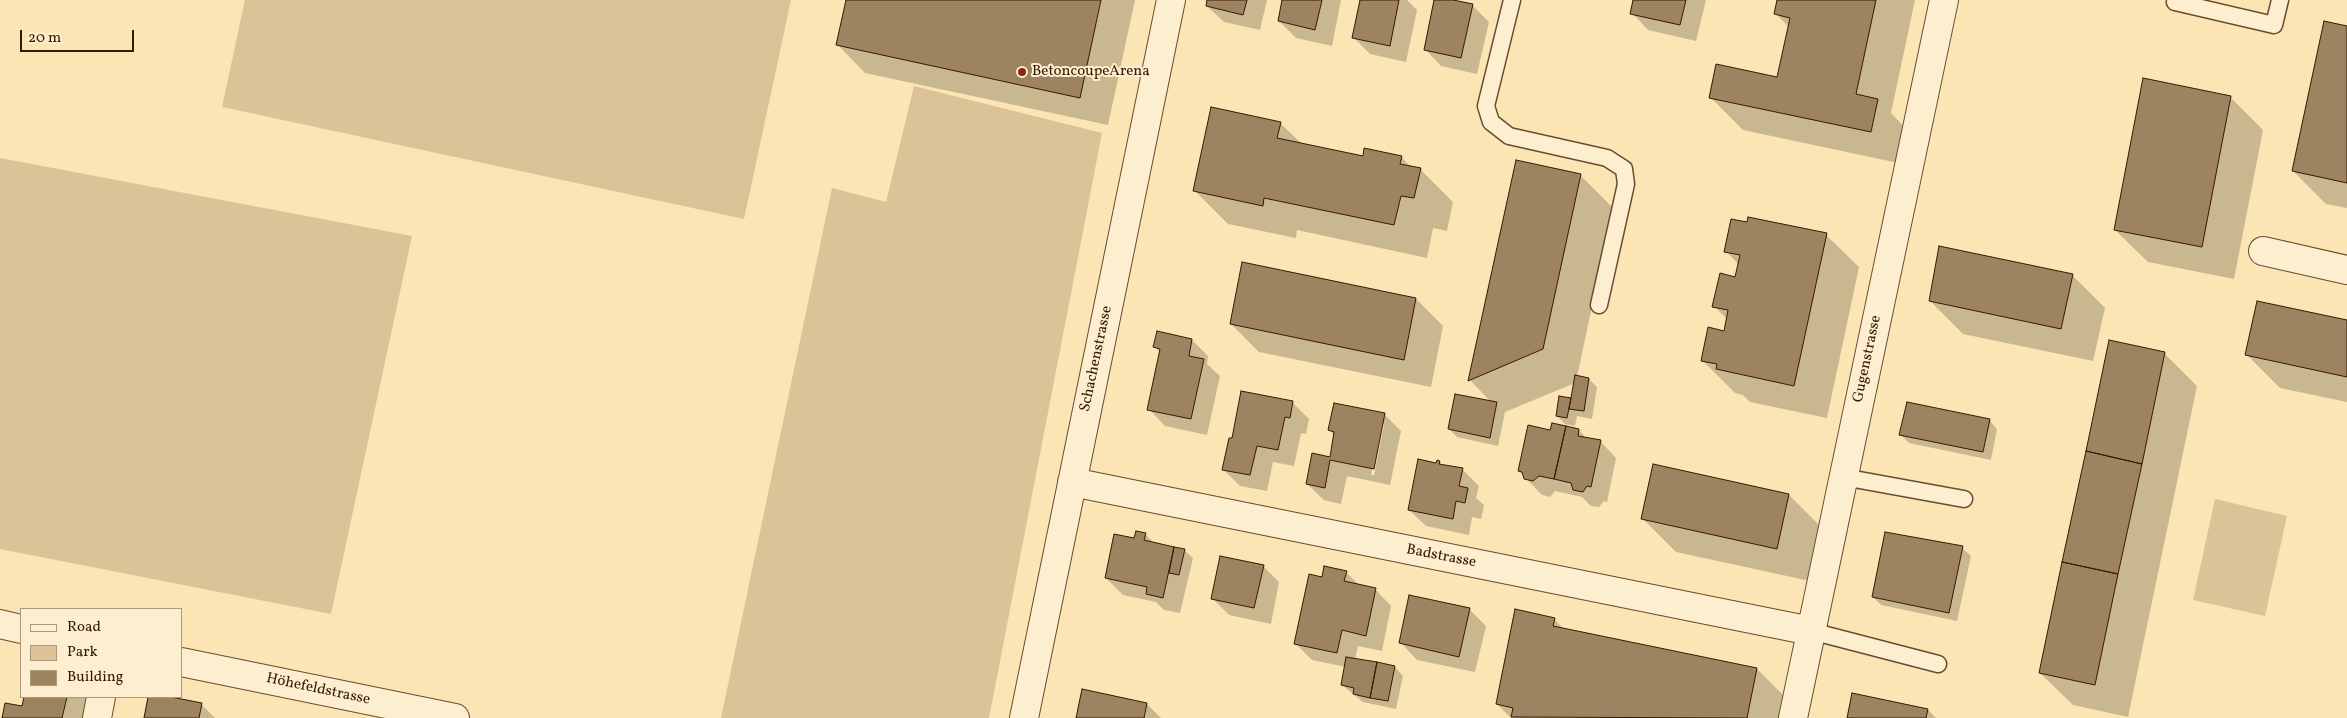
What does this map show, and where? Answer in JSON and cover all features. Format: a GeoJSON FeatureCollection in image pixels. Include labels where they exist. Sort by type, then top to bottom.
{"type":"FeatureCollection","features":[{"type":"Feature","properties":{"kind":"street","name":"Schachenstrasse"},"geometry":{"type":"LineString","coordinates":[[1024,718],[1171,0]]}},
{"type":"Feature","properties":{"kind":"street","name":"Gugenstrasse"},"geometry":{"type":"LineString","coordinates":[[1792,718],[1944,0]]}},
{"type":"Feature","properties":{"kind":"street"},"geometry":{"type":"LineString","coordinates":[[2263,251],[2347,270]]}},
{"type":"Feature","properties":{"kind":"street","name":"Badstrasse"},"geometry":{"type":"LineString","coordinates":[[1072,482],[1811,631]]}},
{"type":"Feature","properties":{"kind":"street"},"geometry":{"type":"LineString","coordinates":[[0,624],[20,629]]}},
{"type":"Feature","properties":{"kind":"street","name":"Höhefeldstrasse"},"geometry":{"type":"LineString","coordinates":[[182,662],[455,718]]}},
{"type":"Feature","properties":{"kind":"street"},"geometry":{"type":"LineString","coordinates":[[97,718],[101,698]]}},
{"type":"Feature","properties":{"kind":"lane"},"geometry":{"type":"LineString","coordinates":[[1512,0],[1486,106],[1491,122],[1509,136],[1607,158],[1624,169],[1626,184],[1599,305]]}},
{"type":"Feature","properties":{"kind":"lane"},"geometry":{"type":"LineString","coordinates":[[2175,2],[2274,25],[2280,0]]}},
{"type":"Feature","properties":{"kind":"lane"},"geometry":{"type":"LineString","coordinates":[[1843,477],[1964,499]]}},
{"type":"Feature","properties":{"kind":"lane"},"geometry":{"type":"LineString","coordinates":[[1811,631],[1938,664]]}},
{"type":"Feature","properties":{"kind":"green space"},"geometry":{"type":"Polygon","coordinates":[[[245,0],[791,0],[744,219],[222,107],[245,0]]]}},
{"type":"Feature","properties":{"kind":"green space"},"geometry":{"type":"Polygon","coordinates":[[[914,86],[1102,133],[989,718],[721,718],[832,188],[886,202],[914,86]]]}},
{"type":"Feature","properties":{"kind":"green space"},"geometry":{"type":"Polygon","coordinates":[[[0,158],[412,236],[331,614],[0,549],[0,158]]]}},
{"type":"Feature","properties":{"kind":"green space"},"geometry":{"type":"Polygon","coordinates":[[[2215,499],[2287,516],[2265,616],[2193,600],[2215,499]]]}},
{"type":"Feature","properties":{"kind":"building","name":"BetoncoupeArena"},"geometry":{"type":"Polygon","coordinates":[[[846,0],[1101,0],[1080,98],[836,45],[846,0]]]}},
{"type":"Feature","properties":{"kind":"building"},"geometry":{"type":"Polygon","coordinates":[[[1207,0],[1247,0],[1243,15],[1206,6],[1207,0]]]}},
{"type":"Feature","properties":{"kind":"building"},"geometry":{"type":"Polygon","coordinates":[[[1282,0],[1322,0],[1315,30],[1278,21],[1282,0]]]}},
{"type":"Feature","properties":{"kind":"building"},"geometry":{"type":"Polygon","coordinates":[[[1360,0],[1399,0],[1390,46],[1352,38],[1360,0]]]}},
{"type":"Feature","properties":{"kind":"building"},"geometry":{"type":"Polygon","coordinates":[[[1434,0],[1453,0],[1473,4],[1461,58],[1424,50],[1434,0]]]}},
{"type":"Feature","properties":{"kind":"building"},"geometry":{"type":"Polygon","coordinates":[[[1633,0],[1686,0],[1680,25],[1630,14],[1633,0]]]}},
{"type":"Feature","properties":{"kind":"building"},"geometry":{"type":"Polygon","coordinates":[[[1777,0],[1876,0],[1856,94],[1878,99],[1871,132],[1709,98],[1716,64],[1777,77],[1790,18],[1774,14],[1777,0]]]}},
{"type":"Feature","properties":{"kind":"building"},"geometry":{"type":"Polygon","coordinates":[[[2324,21],[2347,26],[2347,183],[2292,171],[2324,21]]]}},
{"type":"Feature","properties":{"kind":"building"},"geometry":{"type":"Polygon","coordinates":[[[2143,78],[2231,96],[2202,247],[2114,230],[2143,78]]]}},
{"type":"Feature","properties":{"kind":"building"},"geometry":{"type":"Polygon","coordinates":[[[1211,107],[1281,122],[1277,138],[1363,156],[1364,148],[1402,156],[1400,164],[1421,168],[1414,198],[1401,196],[1394,225],[1264,198],[1263,206],[1193,191],[1211,107]]]}},
{"type":"Feature","properties":{"kind":"building"},"geometry":{"type":"Polygon","coordinates":[[[1516,160],[1581,174],[1543,349],[1468,381],[1516,160]]]}},
{"type":"Feature","properties":{"kind":"building"},"geometry":{"type":"Polygon","coordinates":[[[1748,217],[1827,233],[1794,386],[1716,369],[1717,364],[1701,361],[1708,327],[1724,331],[1728,310],[1712,307],[1720,273],[1735,277],[1740,255],[1724,252],[1731,219],[1747,222],[1748,217]]]}},
{"type":"Feature","properties":{"kind":"building"},"geometry":{"type":"Polygon","coordinates":[[[1939,246],[2073,274],[2061,329],[1929,301],[1939,246]]]}},
{"type":"Feature","properties":{"kind":"building"},"geometry":{"type":"Polygon","coordinates":[[[1242,262],[1416,298],[1404,360],[1230,324],[1242,262]]]}},
{"type":"Feature","properties":{"kind":"building"},"geometry":{"type":"Polygon","coordinates":[[[2257,301],[2347,320],[2347,377],[2245,355],[2257,301]]]}},
{"type":"Feature","properties":{"kind":"building"},"geometry":{"type":"Polygon","coordinates":[[[1157,331],[1192,339],[1189,356],[1204,359],[1191,419],[1147,410],[1160,349],[1153,347],[1157,331]]]}},
{"type":"Feature","properties":{"kind":"building"},"geometry":{"type":"Polygon","coordinates":[[[2109,340],[2165,352],[2142,464],[2086,451],[2109,340]]]}},
{"type":"Feature","properties":{"kind":"building"},"geometry":{"type":"Polygon","coordinates":[[[1575,375],[1589,378],[1584,411],[1569,409],[1575,375]]]}},
{"type":"Feature","properties":{"kind":"building"},"geometry":{"type":"Polygon","coordinates":[[[1241,391],[1293,401],[1290,418],[1285,417],[1278,450],[1257,446],[1250,475],[1222,470],[1229,438],[1232,438],[1241,391]]]}},
{"type":"Feature","properties":{"kind":"building"},"geometry":{"type":"Polygon","coordinates":[[[1455,394],[1497,402],[1490,438],[1448,429],[1455,394]]]}},
{"type":"Feature","properties":{"kind":"building"},"geometry":{"type":"Polygon","coordinates":[[[1559,396],[1571,398],[1567,418],[1556,416],[1559,396]]]}},
{"type":"Feature","properties":{"kind":"building"},"geometry":{"type":"Polygon","coordinates":[[[1907,402],[1990,419],[1983,452],[1899,435],[1907,402]]]}},
{"type":"Feature","properties":{"kind":"building"},"geometry":{"type":"Polygon","coordinates":[[[1334,403],[1385,413],[1374,469],[1330,460],[1325,488],[1306,484],[1312,453],[1330,457],[1334,432],[1328,430],[1334,403]]]}},
{"type":"Feature","properties":{"kind":"building"},"geometry":{"type":"Polygon","coordinates":[[[1552,423],[1566,426],[1554,479],[1539,476],[1533,481],[1524,479],[1522,472],[1518,471],[1528,425],[1550,430],[1552,423]]]}},
{"type":"Feature","properties":{"kind":"building"},"geometry":{"type":"Polygon","coordinates":[[[1566,426],[1579,429],[1578,436],[1601,440],[1591,487],[1587,486],[1583,492],[1573,490],[1571,483],[1554,479],[1566,426]]]}},
{"type":"Feature","properties":{"kind":"building"},"geometry":{"type":"Polygon","coordinates":[[[2086,451],[2142,464],[2118,574],[2062,562],[2086,451]]]}},
{"type":"Feature","properties":{"kind":"building"},"geometry":{"type":"Polygon","coordinates":[[[1418,459],[1436,463],[1437,460],[1440,461],[1439,464],[1463,468],[1459,486],[1468,488],[1465,503],[1456,501],[1453,519],[1408,510],[1418,459]]]}},
{"type":"Feature","properties":{"kind":"building"},"geometry":{"type":"Polygon","coordinates":[[[1653,464],[1789,494],[1777,549],[1641,519],[1653,464]]]}},
{"type":"Feature","properties":{"kind":"building"},"geometry":{"type":"Polygon","coordinates":[[[1136,531],[1146,533],[1144,540],[1174,547],[1163,598],[1146,594],[1147,587],[1105,578],[1114,534],[1134,538],[1136,531]]]}},
{"type":"Feature","properties":{"kind":"building"},"geometry":{"type":"Polygon","coordinates":[[[1885,532],[1963,546],[1949,613],[1872,597],[1885,532]]]}},
{"type":"Feature","properties":{"kind":"building"},"geometry":{"type":"Polygon","coordinates":[[[1174,547],[1185,549],[1179,575],[1169,573],[1174,547]]]}},
{"type":"Feature","properties":{"kind":"building"},"geometry":{"type":"Polygon","coordinates":[[[1220,556],[1264,565],[1254,608],[1211,599],[1220,556]]]}},
{"type":"Feature","properties":{"kind":"building"},"geometry":{"type":"Polygon","coordinates":[[[2062,562],[2118,574],[2095,685],[2039,673],[2062,562]]]}},
{"type":"Feature","properties":{"kind":"building"},"geometry":{"type":"Polygon","coordinates":[[[1324,566],[1347,571],[1344,581],[1376,588],[1366,636],[1342,630],[1337,653],[1294,644],[1309,574],[1322,577],[1324,566]]]}},
{"type":"Feature","properties":{"kind":"building"},"geometry":{"type":"Polygon","coordinates":[[[1409,595],[1470,608],[1459,657],[1399,643],[1409,595]]]}},
{"type":"Feature","properties":{"kind":"building"},"geometry":{"type":"Polygon","coordinates":[[[1515,609],[1555,618],[1553,626],[1757,668],[1747,718],[1511,717],[1513,708],[1496,704],[1515,609]]]}},
{"type":"Feature","properties":{"kind":"building"},"geometry":{"type":"Polygon","coordinates":[[[1346,657],[1377,662],[1370,698],[1353,694],[1354,688],[1341,685],[1346,657]]]}},
{"type":"Feature","properties":{"kind":"building"},"geometry":{"type":"Polygon","coordinates":[[[1377,662],[1395,666],[1388,701],[1370,698],[1377,662]]]}},
{"type":"Feature","properties":{"kind":"building"},"geometry":{"type":"Polygon","coordinates":[[[1082,689],[1147,703],[1144,718],[1076,718],[1082,689]]]}},
{"type":"Feature","properties":{"kind":"building"},"geometry":{"type":"Polygon","coordinates":[[[1852,693],[1928,709],[1926,718],[1847,718],[1852,693]]]}},
{"type":"Feature","properties":{"kind":"building"},"geometry":{"type":"Polygon","coordinates":[[[24,698],[67,698],[62,718],[2,718],[5,703],[22,706],[24,698]]]}},
{"type":"Feature","properties":{"kind":"building"},"geometry":{"type":"Polygon","coordinates":[[[148,698],[176,698],[202,703],[199,718],[144,718],[148,698]]]}},
{"type":"Feature","properties":{"kind":"place","name":"BetoncoupeArena"},"geometry":{"type":"Point","coordinates":[1022,72]}}]}
